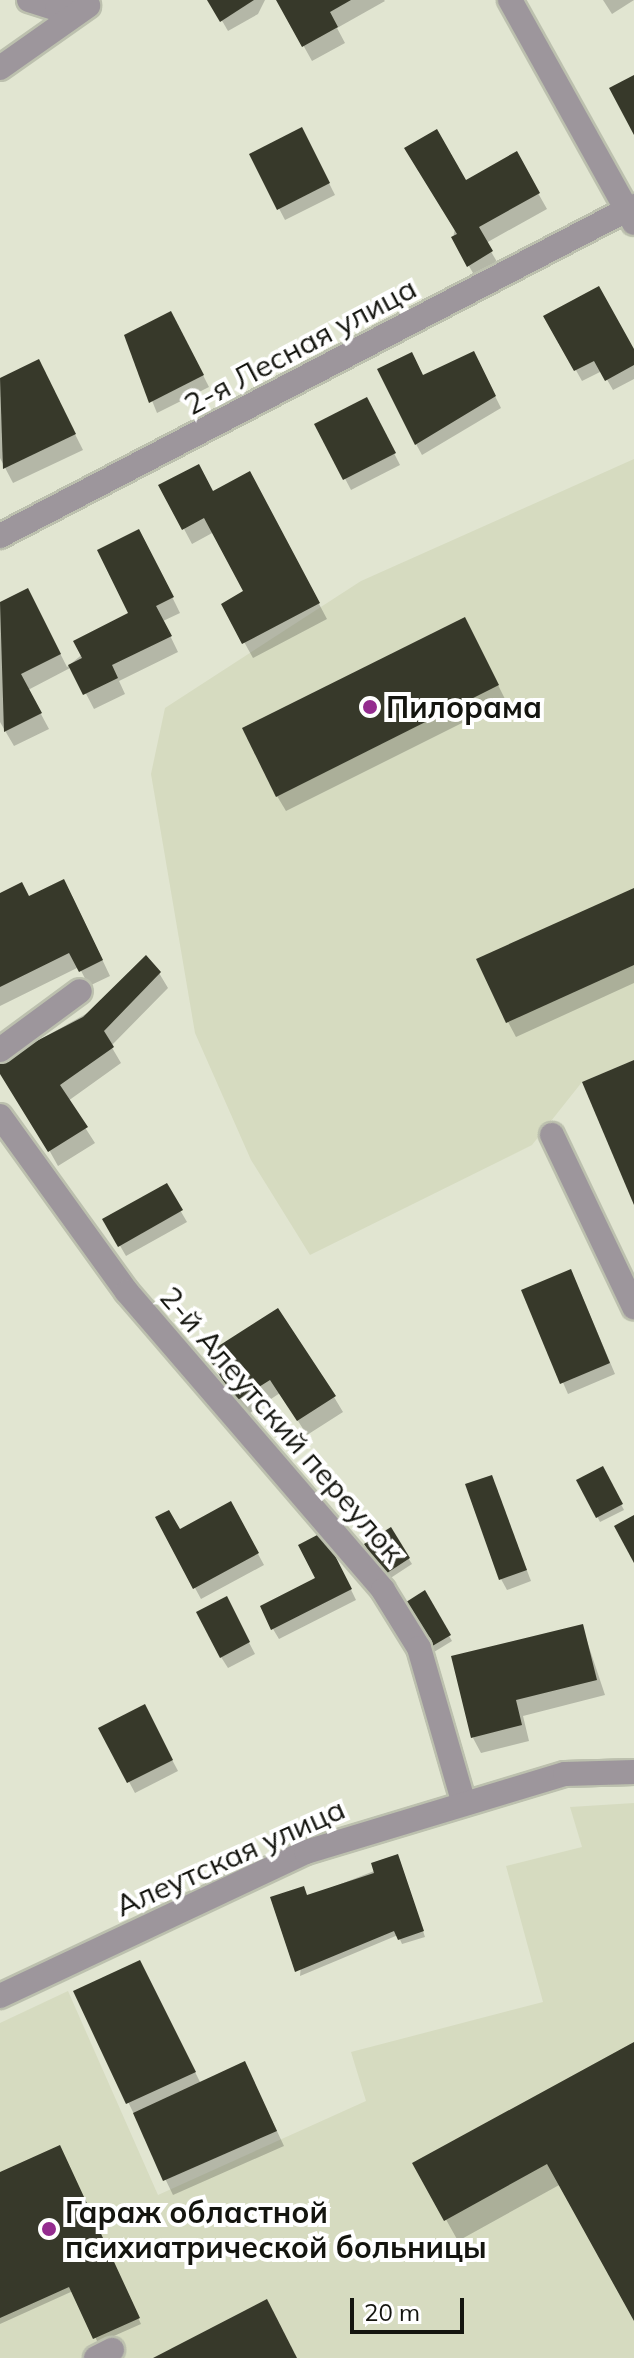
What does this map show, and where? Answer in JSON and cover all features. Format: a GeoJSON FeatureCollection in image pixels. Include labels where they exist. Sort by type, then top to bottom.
{"type":"FeatureCollection","features":[{"type":"Feature","properties":{"kind":"street"},"geometry":{"type":"LineString","coordinates":[[29,0],[57,9],[94,3]]}},
{"type":"Feature","properties":{"kind":"street"},"geometry":{"type":"LineString","coordinates":[[510,0],[632,213]]}},
{"type":"Feature","properties":{"kind":"street"},"geometry":{"type":"LineString","coordinates":[[0,68],[94,3]]}},
{"type":"Feature","properties":{"kind":"street","name":"2-я Лесная улица"},"geometry":{"type":"LineString","coordinates":[[0,536],[632,213]]}},
{"type":"Feature","properties":{"kind":"street"},"geometry":{"type":"LineString","coordinates":[[0,1050],[80,991]]}},
{"type":"Feature","properties":{"kind":"street","name":"2-й Алеутский переулок"},"geometry":{"type":"LineString","coordinates":[[0,1116],[127,1292],[383,1590],[419,1648],[463,1800]]}},
{"type":"Feature","properties":{"kind":"street"},"geometry":{"type":"LineString","coordinates":[[552,1135],[632,1296]]}},
{"type":"Feature","properties":{"kind":"street","name":"Алеутская улица"},"geometry":{"type":"LineString","coordinates":[[0,1996],[306,1852],[463,1800],[565,1774],[634,1772]]}},
{"type":"Feature","properties":{"kind":"shaded area"},"geometry":{"type":"Polygon","coordinates":[[[634,459],[634,1060],[582,1082],[532,1145],[310,1255],[251,1160],[195,1033],[151,774],[165,708],[361,581],[634,459]]]}},
{"type":"Feature","properties":{"kind":"shaded area"},"geometry":{"type":"Polygon","coordinates":[[[634,1803],[634,2358],[0,2358],[0,2023],[68,1991],[158,2195],[366,2101],[351,2052],[543,2002],[506,1866],[582,1847],[570,1807],[634,1803]]]}},
{"type":"Feature","properties":{"kind":"building"},"geometry":{"type":"Polygon","coordinates":[[[207,0],[254,0],[220,22],[207,0]]]}},
{"type":"Feature","properties":{"kind":"building"},"geometry":{"type":"Polygon","coordinates":[[[276,0],[351,0],[330,12],[338,27],[302,47],[276,0]]]}},
{"type":"Feature","properties":{"kind":"building"},"geometry":{"type":"Polygon","coordinates":[[[634,75],[634,135],[609,88],[634,75]]]}},
{"type":"Feature","properties":{"kind":"building"},"geometry":{"type":"Polygon","coordinates":[[[302,127],[330,183],[277,210],[249,154],[302,127]]]}},
{"type":"Feature","properties":{"kind":"building"},"geometry":{"type":"Polygon","coordinates":[[[437,129],[466,180],[517,151],[540,193],[479,227],[493,251],[467,267],[451,237],[457,234],[404,148],[437,129]]]}},
{"type":"Feature","properties":{"kind":"building"},"geometry":{"type":"Polygon","coordinates":[[[599,286],[634,349],[634,365],[605,381],[594,361],[574,371],[543,316],[599,286]]]}},
{"type":"Feature","properties":{"kind":"building"},"geometry":{"type":"Polygon","coordinates":[[[171,311],[204,375],[149,403],[124,335],[171,311]]]}},
{"type":"Feature","properties":{"kind":"building"},"geometry":{"type":"Polygon","coordinates":[[[474,351],[496,396],[415,445],[377,369],[412,352],[423,375],[474,351]]]}},
{"type":"Feature","properties":{"kind":"building"},"geometry":{"type":"Polygon","coordinates":[[[39,359],[76,434],[3,469],[0,378],[39,359]]]}},
{"type":"Feature","properties":{"kind":"building"},"geometry":{"type":"Polygon","coordinates":[[[367,397],[396,453],[343,480],[314,424],[367,397]]]}},
{"type":"Feature","properties":{"kind":"building"},"geometry":{"type":"Polygon","coordinates":[[[199,464],[213,491],[250,471],[320,603],[242,644],[221,604],[243,591],[204,518],[182,530],[158,485],[199,464]]]}},
{"type":"Feature","properties":{"kind":"building"},"geometry":{"type":"Polygon","coordinates":[[[139,529],[174,597],[156,606],[172,636],[112,665],[118,678],[83,695],[68,665],[82,658],[73,641],[128,613],[97,550],[139,529]]]}},
{"type":"Feature","properties":{"kind":"building"},"geometry":{"type":"Polygon","coordinates":[[[28,588],[61,654],[21,674],[42,713],[4,732],[0,602],[28,588]]]}},
{"type":"Feature","properties":{"kind":"building","name":"Пилорама"},"geometry":{"type":"Polygon","coordinates":[[[465,617],[499,685],[276,797],[242,728],[465,617]]]}},
{"type":"Feature","properties":{"kind":"building"},"geometry":{"type":"Polygon","coordinates":[[[64,879],[103,960],[79,972],[69,953],[0,987],[0,893],[22,882],[29,896],[64,879]]]}},
{"type":"Feature","properties":{"kind":"building"},"geometry":{"type":"Polygon","coordinates":[[[634,888],[634,965],[506,1023],[476,959],[634,888]]]}},
{"type":"Feature","properties":{"kind":"building"},"geometry":{"type":"Polygon","coordinates":[[[146,955],[161,972],[104,1031],[114,1047],[60,1085],[88,1127],[48,1152],[0,1074],[0,1060],[83,1017],[146,955]]]}},
{"type":"Feature","properties":{"kind":"building"},"geometry":{"type":"Polygon","coordinates":[[[634,1060],[634,1205],[582,1082],[634,1060]]]}},
{"type":"Feature","properties":{"kind":"building"},"geometry":{"type":"Polygon","coordinates":[[[167,1183],[183,1210],[118,1247],[102,1219],[167,1183]]]}},
{"type":"Feature","properties":{"kind":"building"},"geometry":{"type":"Polygon","coordinates":[[[571,1269],[610,1363],[560,1384],[521,1290],[571,1269]]]}},
{"type":"Feature","properties":{"kind":"building"},"geometry":{"type":"Polygon","coordinates":[[[278,1308],[336,1396],[297,1421],[270,1380],[236,1401],[206,1354],[278,1308]]]}},
{"type":"Feature","properties":{"kind":"building"},"geometry":{"type":"Polygon","coordinates":[[[603,1466],[623,1504],[596,1518],[576,1480],[603,1466]]]}},
{"type":"Feature","properties":{"kind":"building"},"geometry":{"type":"Polygon","coordinates":[[[492,1475],[527,1570],[499,1580],[465,1484],[492,1475]]]}},
{"type":"Feature","properties":{"kind":"building"},"geometry":{"type":"Polygon","coordinates":[[[231,1501],[259,1553],[193,1589],[155,1517],[169,1510],[180,1529],[231,1501]]]}},
{"type":"Feature","properties":{"kind":"building"},"geometry":{"type":"Polygon","coordinates":[[[634,1515],[634,1563],[614,1526],[634,1515]]]}},
{"type":"Feature","properties":{"kind":"building"},"geometry":{"type":"Polygon","coordinates":[[[391,1527],[410,1558],[384,1575],[364,1544],[391,1527]]]}},
{"type":"Feature","properties":{"kind":"building"},"geometry":{"type":"Polygon","coordinates":[[[323,1532],[352,1589],[271,1630],[260,1606],[315,1578],[298,1545],[323,1532]]]}},
{"type":"Feature","properties":{"kind":"building"},"geometry":{"type":"Polygon","coordinates":[[[425,1590],[451,1635],[429,1648],[403,1604],[425,1590]]]}},
{"type":"Feature","properties":{"kind":"building"},"geometry":{"type":"Polygon","coordinates":[[[227,1596],[250,1642],[220,1658],[196,1612],[227,1596]]]}},
{"type":"Feature","properties":{"kind":"building"},"geometry":{"type":"Polygon","coordinates":[[[583,1624],[597,1680],[516,1700],[522,1725],[471,1738],[451,1656],[583,1624]]]}},
{"type":"Feature","properties":{"kind":"building"},"geometry":{"type":"Polygon","coordinates":[[[145,1704],[173,1760],[127,1783],[98,1728],[145,1704]]]}},
{"type":"Feature","properties":{"kind":"building"},"geometry":{"type":"Polygon","coordinates":[[[398,1854],[424,1931],[398,1940],[394,1931],[295,1972],[270,1897],[304,1886],[307,1895],[374,1873],[371,1863],[398,1854]]]}},
{"type":"Feature","properties":{"kind":"building"},"geometry":{"type":"Polygon","coordinates":[[[140,1960],[196,2072],[126,2104],[73,1991],[140,1960]]]}},
{"type":"Feature","properties":{"kind":"building"},"geometry":{"type":"Polygon","coordinates":[[[634,2042],[634,2321],[547,2164],[444,2221],[412,2163],[634,2042]]]}},
{"type":"Feature","properties":{"kind":"building"},"geometry":{"type":"Polygon","coordinates":[[[245,2061],[277,2131],[163,2181],[133,2113],[245,2061]]]}},
{"type":"Feature","properties":{"kind":"building","name":"Гараж областной психиатрической больницы"},"geometry":{"type":"Polygon","coordinates":[[[60,2145],[140,2318],[93,2339],[69,2287],[0,2318],[0,2172],[60,2145]]]}},
{"type":"Feature","properties":{"kind":"building"},"geometry":{"type":"Polygon","coordinates":[[[267,2299],[297,2358],[153,2358],[267,2299]]]}},
{"type":"Feature","properties":{"kind":"place","name":"Пилорама"},"geometry":{"type":"Point","coordinates":[370,707]}},
{"type":"Feature","properties":{"kind":"place","name":"Гараж областной психиатрической больницы"},"geometry":{"type":"Point","coordinates":[49,2229]}}]}
